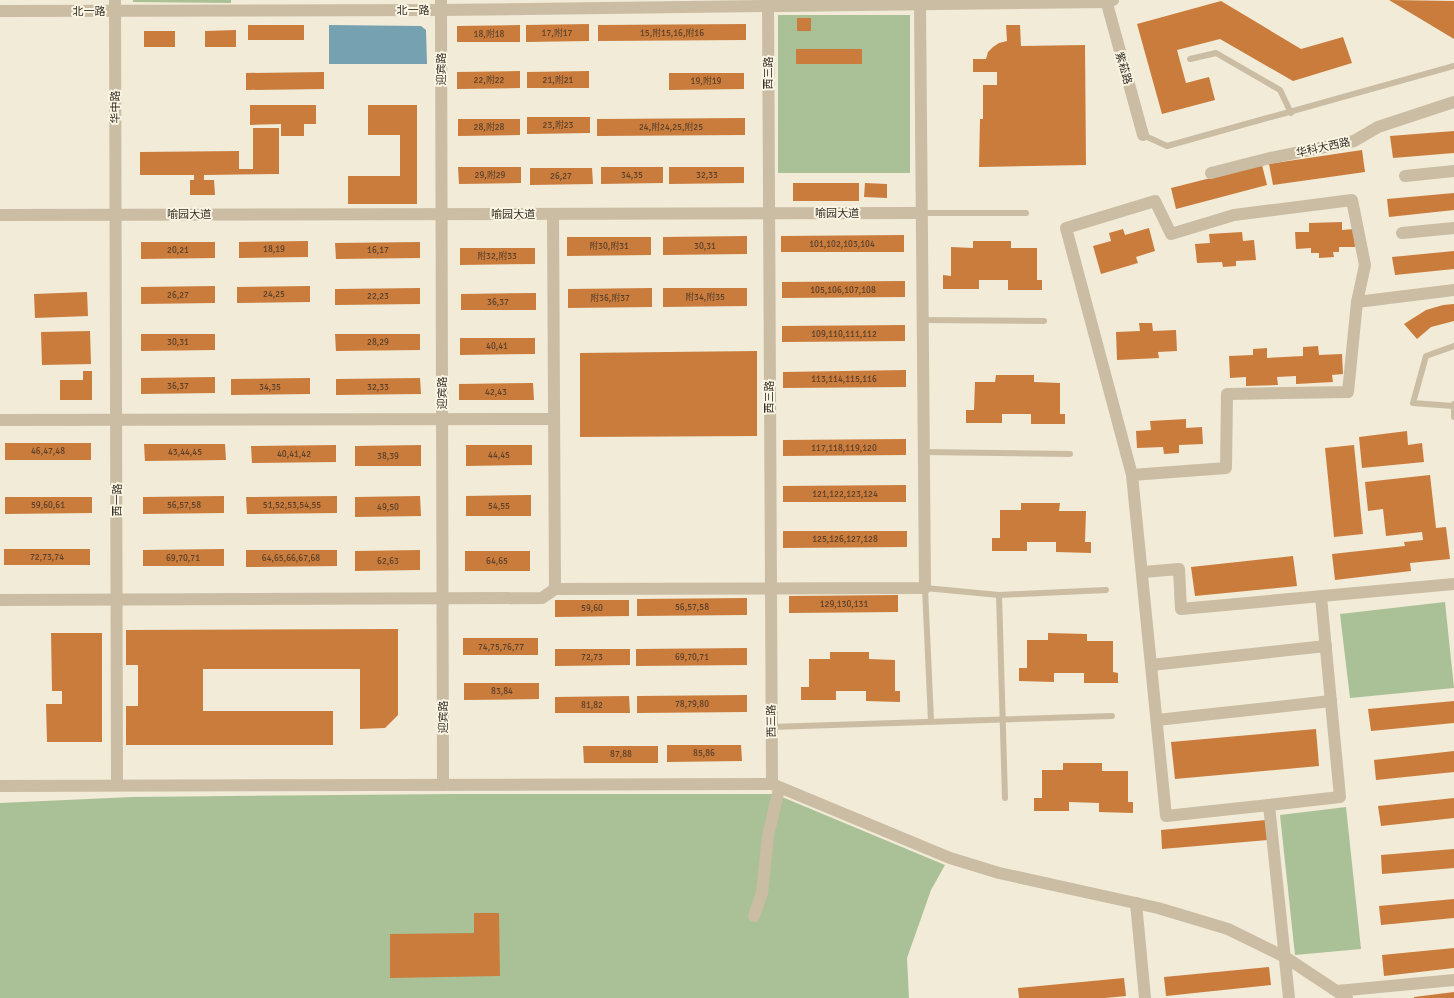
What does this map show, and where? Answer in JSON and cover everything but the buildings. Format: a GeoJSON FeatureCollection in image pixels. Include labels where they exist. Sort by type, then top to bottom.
{"type":"FeatureCollection","features":[{"type":"Feature","properties":{"kind":"street","name":"北一路"},"geometry":{"type":"LineString","coordinates":[[0,11],[115,5],[920,4],[1108,1]]}},
{"type":"Feature","properties":{"kind":"street","name":"紫菘路"},"geometry":{"type":"LineString","coordinates":[[1108,1],[1143,135]]}},
{"type":"Feature","properties":{"kind":"street","name":"西三路"},"geometry":{"type":"LineString","coordinates":[[754,916],[762,892],[768,836],[776,786],[771,727],[769,588],[768,3]]}},
{"type":"Feature","properties":{"kind":"street"},"geometry":{"type":"LineString","coordinates":[[0,600],[542,598],[555,589],[924,588],[920,4]]}},
{"type":"Feature","properties":{"kind":"street","name":"华中路"},"geometry":{"type":"LineString","coordinates":[[115,5],[116,214]]}},
{"type":"Feature","properties":{"kind":"street","name":"迎宾路"},"geometry":{"type":"LineString","coordinates":[[441,5],[443,785]]}},
{"type":"Feature","properties":{"kind":"street","name":"华科大西路"},"geometry":{"type":"LineString","coordinates":[[1211,173],[1270,158],[1354,141],[1378,127],[1454,102]]}},
{"type":"Feature","properties":{"kind":"street"},"geometry":{"type":"LineString","coordinates":[[1405,176],[1454,171]]}},
{"type":"Feature","properties":{"kind":"street"},"geometry":{"type":"LineString","coordinates":[[1132,475],[1226,468],[1227,394],[1348,392],[1357,302],[1365,266],[1352,200],[1234,215],[1171,234],[1155,201],[1066,228],[1132,475],[1143,572],[1166,816],[1340,797],[1321,597]]}},
{"type":"Feature","properties":{"kind":"street","name":"喻园大道"},"geometry":{"type":"LineString","coordinates":[[0,215],[921,213]]}},
{"type":"Feature","properties":{"kind":"street","name":"西一路"},"geometry":{"type":"LineString","coordinates":[[116,214],[118,786]]}},
{"type":"Feature","properties":{"kind":"street"},"geometry":{"type":"LineString","coordinates":[[554,214],[555,589]]}},
{"type":"Feature","properties":{"kind":"street"},"geometry":{"type":"LineString","coordinates":[[1402,233],[1454,228]]}},
{"type":"Feature","properties":{"kind":"street"},"geometry":{"type":"LineString","coordinates":[[1357,302],[1454,290]]}},
{"type":"Feature","properties":{"kind":"street"},"geometry":{"type":"LineString","coordinates":[[0,420],[554,419]]}},
{"type":"Feature","properties":{"kind":"street"},"geometry":{"type":"LineString","coordinates":[[1143,572],[1179,568],[1181,608],[1321,597],[1454,584]]}},
{"type":"Feature","properties":{"kind":"street"},"geometry":{"type":"LineString","coordinates":[[1151,665],[1326,646]]}},
{"type":"Feature","properties":{"kind":"street"},"geometry":{"type":"LineString","coordinates":[[1157,720],[1331,701]]}},
{"type":"Feature","properties":{"kind":"street"},"geometry":{"type":"LineString","coordinates":[[0,786],[776,786],[950,858],[999,873],[1136,903],[1228,929],[1285,957],[1347,998]]}},
{"type":"Feature","properties":{"kind":"street"},"geometry":{"type":"LineString","coordinates":[[1269,804],[1289,998]]}},
{"type":"Feature","properties":{"kind":"street"},"geometry":{"type":"LineString","coordinates":[[1136,903],[1145,998]]}},
{"type":"Feature","properties":{"kind":"street"},"geometry":{"type":"LineString","coordinates":[[1337,991],[1454,980]]}},
{"type":"Feature","properties":{"kind":"lane"},"geometry":{"type":"LineString","coordinates":[[1190,59],[1216,53],[1280,90],[1290,113]]}},
{"type":"Feature","properties":{"kind":"lane"},"geometry":{"type":"LineString","coordinates":[[1143,135],[1167,146],[1290,113],[1454,66]]}},
{"type":"Feature","properties":{"kind":"lane","name":"喻园大道"},"geometry":{"type":"LineString","coordinates":[[921,213],[1026,213]]}},
{"type":"Feature","properties":{"kind":"lane"},"geometry":{"type":"LineString","coordinates":[[922,320],[1044,321]]}},
{"type":"Feature","properties":{"kind":"lane"},"geometry":{"type":"LineString","coordinates":[[1454,346],[1426,356],[1413,403],[1453,405],[1454,417]]}},
{"type":"Feature","properties":{"kind":"lane"},"geometry":{"type":"LineString","coordinates":[[923,452],[1070,454]]}},
{"type":"Feature","properties":{"kind":"lane"},"geometry":{"type":"LineString","coordinates":[[931,722],[924,588],[999,595],[1106,590]]}},
{"type":"Feature","properties":{"kind":"lane"},"geometry":{"type":"LineString","coordinates":[[999,595],[1005,798]]}},
{"type":"Feature","properties":{"kind":"lane"},"geometry":{"type":"LineString","coordinates":[[771,727],[1112,716]]}},
{"type":"Feature","properties":{"kind":"green space"},"geometry":{"type":"Polygon","coordinates":[[[133,0],[231,0],[231,3],[133,2],[133,0]]]}},
{"type":"Feature","properties":{"kind":"green space"},"geometry":{"type":"Polygon","coordinates":[[[778,15],[910,15],[910,173],[778,173],[778,15]]]}},
{"type":"Feature","properties":{"kind":"green space"},"geometry":{"type":"Polygon","coordinates":[[[1445,602],[1454,688],[1350,698],[1340,614],[1445,602]]]}},
{"type":"Feature","properties":{"kind":"green space"},"geometry":{"type":"Polygon","coordinates":[[[454,794],[775,794],[945,865],[931,890],[907,958],[909,998],[0,998],[0,803],[132,797],[454,794]]]}},
{"type":"Feature","properties":{"kind":"green space"},"geometry":{"type":"Polygon","coordinates":[[[1346,807],[1361,949],[1295,955],[1280,815],[1346,807]]]}},
{"type":"Feature","properties":{"kind":"water"},"geometry":{"type":"Polygon","coordinates":[[[329,25],[421,26],[426,30],[427,64],[329,64],[329,25]]]}}]}
